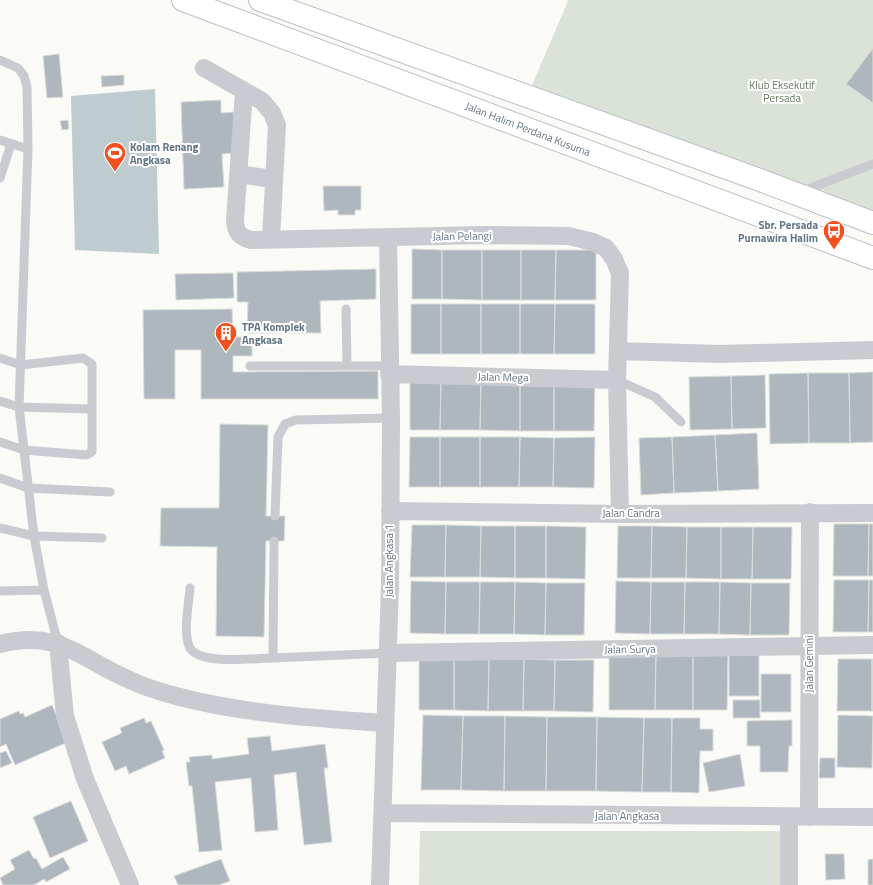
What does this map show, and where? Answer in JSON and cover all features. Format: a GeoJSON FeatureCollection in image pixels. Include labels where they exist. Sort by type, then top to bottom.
{"type":"FeatureCollection","features":[{"type":"Feature","properties":{"kind":"street","name":"Jalan Halim Perdana Kusuma"},"geometry":{"type":"LineString","coordinates":[[183,0],[873,258]]}},
{"type":"Feature","properties":{"kind":"street"},"geometry":{"type":"LineString","coordinates":[[260,0],[797,194],[873,223]]}},
{"type":"Feature","properties":{"kind":"street"},"geometry":{"type":"LineString","coordinates":[[204,68],[262,101],[268,107],[277,125],[270,239]]}},
{"type":"Feature","properties":{"kind":"street","name":"Jalan Pelangi"},"geometry":{"type":"LineString","coordinates":[[244,91],[234,222],[240,235],[251,240],[485,235],[569,236],[593,242],[606,248],[614,259],[620,273],[617,380],[620,514]]}},
{"type":"Feature","properties":{"kind":"street"},"geometry":{"type":"LineString","coordinates":[[238,174],[273,179]]}},
{"type":"Feature","properties":{"kind":"street","name":"Jalan Angkasa 1"},"geometry":{"type":"LineString","coordinates":[[380,885],[384,723],[388,654],[390,511],[388,238]]}},
{"type":"Feature","properties":{"kind":"street"},"geometry":{"type":"LineString","coordinates":[[618,351],[727,354],[873,350]]}},
{"type":"Feature","properties":{"kind":"street","name":"Jalan Mega"},"geometry":{"type":"LineString","coordinates":[[389,370],[617,380]]}},
{"type":"Feature","properties":{"kind":"street","name":"Jalan Candra"},"geometry":{"type":"LineString","coordinates":[[390,511],[620,514],[810,512],[873,513]]}},
{"type":"Feature","properties":{"kind":"street","name":"Jalan Gemini"},"geometry":{"type":"LineString","coordinates":[[809,817],[810,512]]}},
{"type":"Feature","properties":{"kind":"street"},"geometry":{"type":"LineString","coordinates":[[0,644],[12,641],[36,640],[58,643],[73,649],[130,680],[176,696],[228,707],[283,715],[384,723]]}},
{"type":"Feature","properties":{"kind":"street"},"geometry":{"type":"LineString","coordinates":[[58,643],[65,716],[85,780],[130,885]]}},
{"type":"Feature","properties":{"kind":"street","name":"Jalan Surya"},"geometry":{"type":"LineString","coordinates":[[388,654],[873,645]]}},
{"type":"Feature","properties":{"kind":"street","name":"Jalan Angkasa"},"geometry":{"type":"LineString","coordinates":[[382,812],[873,818]]}},
{"type":"Feature","properties":{"kind":"street"},"geometry":{"type":"LineString","coordinates":[[789,817],[789,885]]}},
{"type":"Feature","properties":{"kind":"lane"},"geometry":{"type":"LineString","coordinates":[[0,60],[18,68],[26,82],[28,150],[19,407],[34,536],[44,590],[58,643]]}},
{"type":"Feature","properties":{"kind":"lane"},"geometry":{"type":"LineString","coordinates":[[0,140],[28,150]]}},
{"type":"Feature","properties":{"kind":"lane"},"geometry":{"type":"LineString","coordinates":[[0,178],[11,144]]}},
{"type":"Feature","properties":{"kind":"lane"},"geometry":{"type":"LineString","coordinates":[[797,194],[857,169],[873,164]]}},
{"type":"Feature","properties":{"kind":"lane"},"geometry":{"type":"LineString","coordinates":[[346,309],[347,365]]}},
{"type":"Feature","properties":{"kind":"lane"},"geometry":{"type":"LineString","coordinates":[[0,358],[20,365],[83,358],[92,364],[92,452],[86,455],[24,450],[0,442]]}},
{"type":"Feature","properties":{"kind":"lane"},"geometry":{"type":"LineString","coordinates":[[250,366],[347,365],[389,370]]}},
{"type":"Feature","properties":{"kind":"lane"},"geometry":{"type":"LineString","coordinates":[[617,380],[655,397],[681,422]]}},
{"type":"Feature","properties":{"kind":"lane"},"geometry":{"type":"LineString","coordinates":[[0,401],[19,407],[92,409]]}},
{"type":"Feature","properties":{"kind":"lane"},"geometry":{"type":"LineString","coordinates":[[275,516],[278,437],[285,424],[296,420],[390,418]]}},
{"type":"Feature","properties":{"kind":"lane"},"geometry":{"type":"LineString","coordinates":[[0,478],[28,488],[110,492]]}},
{"type":"Feature","properties":{"kind":"lane"},"geometry":{"type":"LineString","coordinates":[[0,528],[34,536],[102,538]]}},
{"type":"Feature","properties":{"kind":"lane"},"geometry":{"type":"LineString","coordinates":[[273,658],[274,541]]}},
{"type":"Feature","properties":{"kind":"lane"},"geometry":{"type":"LineString","coordinates":[[190,588],[187,638],[189,646],[197,655],[224,660],[388,654]]}},
{"type":"Feature","properties":{"kind":"lane"},"geometry":{"type":"LineString","coordinates":[[0,591],[44,590]]}},
{"type":"Feature","properties":{"kind":"green space","name":"Klub Eksekutif Persada"},"geometry":{"type":"Polygon","coordinates":[[[566,0],[873,0],[873,223],[527,97],[568,1],[566,0]]]}},
{"type":"Feature","properties":{"kind":"green space"},"geometry":{"type":"Polygon","coordinates":[[[420,831],[785,831],[785,885],[419,885],[420,831]]]}},
{"type":"Feature","properties":{"kind":"shaded area","name":"Kolam Renang Angkasa"},"geometry":{"type":"Polygon","coordinates":[[[155,89],[159,254],[75,250],[71,96],[155,89]]]}},
{"type":"Feature","properties":{"kind":"building"},"geometry":{"type":"Polygon","coordinates":[[[873,48],[873,103],[846,84],[873,48]]]}},
{"type":"Feature","properties":{"kind":"building"},"geometry":{"type":"Polygon","coordinates":[[[59,54],[63,97],[47,98],[43,56],[59,54]]]}},
{"type":"Feature","properties":{"kind":"building"},"geometry":{"type":"Polygon","coordinates":[[[124,75],[124,85],[102,87],[101,76],[124,75]]]}},
{"type":"Feature","properties":{"kind":"building"},"geometry":{"type":"Polygon","coordinates":[[[221,100],[221,113],[234,112],[235,153],[222,154],[224,187],[184,189],[181,102],[221,100]]]}},
{"type":"Feature","properties":{"kind":"building"},"geometry":{"type":"Polygon","coordinates":[[[68,120],[69,129],[62,130],[60,121],[68,120]]]}},
{"type":"Feature","properties":{"kind":"building"},"geometry":{"type":"Polygon","coordinates":[[[323,186],[361,186],[361,210],[355,210],[355,215],[338,215],[338,210],[324,211],[323,186]]]}},
{"type":"Feature","properties":{"kind":"building"},"geometry":{"type":"Polygon","coordinates":[[[412,249],[442,250],[442,299],[412,299],[412,249]]]}},
{"type":"Feature","properties":{"kind":"building"},"geometry":{"type":"Polygon","coordinates":[[[442,250],[482,250],[482,300],[442,299],[442,250]]]}},
{"type":"Feature","properties":{"kind":"building"},"geometry":{"type":"Polygon","coordinates":[[[482,250],[521,250],[521,300],[482,300],[482,250]]]}},
{"type":"Feature","properties":{"kind":"building"},"geometry":{"type":"Polygon","coordinates":[[[521,250],[556,250],[555,300],[521,300],[521,250]]]}},
{"type":"Feature","properties":{"kind":"building"},"geometry":{"type":"Polygon","coordinates":[[[556,250],[596,250],[596,300],[555,300],[556,250]]]}},
{"type":"Feature","properties":{"kind":"building","name":"TPA Komplek Angkasa"},"geometry":{"type":"Polygon","coordinates":[[[376,269],[376,299],[320,301],[321,333],[247,333],[248,302],[237,302],[237,272],[376,269]]]}},
{"type":"Feature","properties":{"kind":"building"},"geometry":{"type":"Polygon","coordinates":[[[233,273],[234,298],[176,300],[175,274],[233,273]]]}},
{"type":"Feature","properties":{"kind":"building"},"geometry":{"type":"Polygon","coordinates":[[[411,304],[441,304],[441,354],[411,354],[411,304]]]}},
{"type":"Feature","properties":{"kind":"building"},"geometry":{"type":"Polygon","coordinates":[[[441,304],[481,304],[481,354],[441,354],[441,304]]]}},
{"type":"Feature","properties":{"kind":"building"},"geometry":{"type":"Polygon","coordinates":[[[481,304],[520,304],[520,354],[481,354],[481,304]]]}},
{"type":"Feature","properties":{"kind":"building"},"geometry":{"type":"Polygon","coordinates":[[[520,304],[555,304],[554,354],[520,354],[520,304]]]}},
{"type":"Feature","properties":{"kind":"building"},"geometry":{"type":"Polygon","coordinates":[[[555,304],[595,304],[595,354],[554,354],[555,304]]]}},
{"type":"Feature","properties":{"kind":"building","name":"TPA Komplek Angkasa"},"geometry":{"type":"Polygon","coordinates":[[[232,309],[233,337],[252,337],[252,356],[233,356],[233,372],[378,371],[378,399],[201,399],[201,350],[175,350],[175,399],[144,399],[143,310],[232,309]]]}},
{"type":"Feature","properties":{"kind":"building"},"geometry":{"type":"Polygon","coordinates":[[[873,372],[873,442],[850,443],[849,373],[873,372]]]}},
{"type":"Feature","properties":{"kind":"building"},"geometry":{"type":"Polygon","coordinates":[[[808,373],[849,373],[850,443],[809,443],[808,373]]]}},
{"type":"Feature","properties":{"kind":"building"},"geometry":{"type":"Polygon","coordinates":[[[808,373],[809,443],[770,444],[769,374],[808,373]]]}},
{"type":"Feature","properties":{"kind":"building"},"geometry":{"type":"Polygon","coordinates":[[[765,375],[766,428],[732,429],[731,376],[765,375]]]}},
{"type":"Feature","properties":{"kind":"building"},"geometry":{"type":"Polygon","coordinates":[[[731,376],[732,429],[690,430],[689,377],[731,376]]]}},
{"type":"Feature","properties":{"kind":"building"},"geometry":{"type":"Polygon","coordinates":[[[410,380],[441,380],[440,430],[410,430],[410,380]]]}},
{"type":"Feature","properties":{"kind":"building"},"geometry":{"type":"Polygon","coordinates":[[[441,380],[481,380],[480,430],[440,430],[441,380]]]}},
{"type":"Feature","properties":{"kind":"building"},"geometry":{"type":"Polygon","coordinates":[[[481,380],[520,381],[520,431],[480,430],[481,380]]]}},
{"type":"Feature","properties":{"kind":"building"},"geometry":{"type":"Polygon","coordinates":[[[520,381],[554,381],[554,431],[520,431],[520,381]]]}},
{"type":"Feature","properties":{"kind":"building"},"geometry":{"type":"Polygon","coordinates":[[[554,381],[595,381],[594,431],[554,431],[554,381]]]}},
{"type":"Feature","properties":{"kind":"building"},"geometry":{"type":"Polygon","coordinates":[[[220,424],[268,425],[266,516],[285,516],[284,541],[266,541],[264,637],[216,636],[217,547],[160,546],[161,508],[219,508],[220,424]]]}},
{"type":"Feature","properties":{"kind":"building"},"geometry":{"type":"Polygon","coordinates":[[[757,433],[759,489],[718,491],[715,435],[757,433]]]}},
{"type":"Feature","properties":{"kind":"building"},"geometry":{"type":"Polygon","coordinates":[[[715,435],[718,491],[674,493],[672,437],[715,435]]]}},
{"type":"Feature","properties":{"kind":"building"},"geometry":{"type":"Polygon","coordinates":[[[410,437],[440,437],[440,487],[409,487],[410,437]]]}},
{"type":"Feature","properties":{"kind":"building"},"geometry":{"type":"Polygon","coordinates":[[[440,437],[480,437],[480,487],[440,487],[440,437]]]}},
{"type":"Feature","properties":{"kind":"building"},"geometry":{"type":"Polygon","coordinates":[[[480,437],[520,437],[519,487],[480,487],[480,437]]]}},
{"type":"Feature","properties":{"kind":"building"},"geometry":{"type":"Polygon","coordinates":[[[520,437],[554,438],[553,487],[519,487],[520,437]]]}},
{"type":"Feature","properties":{"kind":"building"},"geometry":{"type":"Polygon","coordinates":[[[595,437],[594,488],[553,487],[554,438],[595,437]]]}},
{"type":"Feature","properties":{"kind":"building"},"geometry":{"type":"Polygon","coordinates":[[[672,437],[674,493],[641,495],[639,438],[672,437]]]}},
{"type":"Feature","properties":{"kind":"building"},"geometry":{"type":"Polygon","coordinates":[[[834,524],[869,524],[868,576],[833,576],[834,524]]]}},
{"type":"Feature","properties":{"kind":"building"},"geometry":{"type":"Polygon","coordinates":[[[869,524],[873,524],[873,576],[868,576],[869,524]]]}},
{"type":"Feature","properties":{"kind":"building"},"geometry":{"type":"Polygon","coordinates":[[[412,525],[446,525],[445,577],[410,577],[412,525]]]}},
{"type":"Feature","properties":{"kind":"building"},"geometry":{"type":"Polygon","coordinates":[[[446,525],[481,526],[480,577],[445,577],[446,525]]]}},
{"type":"Feature","properties":{"kind":"building"},"geometry":{"type":"Polygon","coordinates":[[[481,526],[515,526],[515,578],[480,577],[481,526]]]}},
{"type":"Feature","properties":{"kind":"building"},"geometry":{"type":"Polygon","coordinates":[[[515,526],[546,526],[546,578],[515,578],[515,526]]]}},
{"type":"Feature","properties":{"kind":"building"},"geometry":{"type":"Polygon","coordinates":[[[546,526],[586,527],[585,579],[546,578],[546,526]]]}},
{"type":"Feature","properties":{"kind":"building"},"geometry":{"type":"Polygon","coordinates":[[[618,526],[652,526],[651,578],[617,578],[618,526]]]}},
{"type":"Feature","properties":{"kind":"building"},"geometry":{"type":"Polygon","coordinates":[[[652,526],[687,527],[686,578],[651,578],[652,526]]]}},
{"type":"Feature","properties":{"kind":"building"},"geometry":{"type":"Polygon","coordinates":[[[687,527],[721,527],[721,579],[686,578],[687,527]]]}},
{"type":"Feature","properties":{"kind":"building"},"geometry":{"type":"Polygon","coordinates":[[[721,527],[753,527],[752,579],[721,579],[721,527]]]}},
{"type":"Feature","properties":{"kind":"building"},"geometry":{"type":"Polygon","coordinates":[[[753,527],[792,527],[791,579],[752,579],[753,527]]]}},
{"type":"Feature","properties":{"kind":"building"},"geometry":{"type":"Polygon","coordinates":[[[834,580],[869,580],[868,632],[833,632],[834,580]]]}},
{"type":"Feature","properties":{"kind":"building"},"geometry":{"type":"Polygon","coordinates":[[[869,580],[873,580],[873,632],[868,632],[869,580]]]}},
{"type":"Feature","properties":{"kind":"building"},"geometry":{"type":"Polygon","coordinates":[[[411,581],[446,582],[445,634],[410,633],[411,581]]]}},
{"type":"Feature","properties":{"kind":"building"},"geometry":{"type":"Polygon","coordinates":[[[616,581],[651,582],[650,634],[615,633],[616,581]]]}},
{"type":"Feature","properties":{"kind":"building"},"geometry":{"type":"Polygon","coordinates":[[[446,582],[480,582],[479,634],[445,634],[446,582]]]}},
{"type":"Feature","properties":{"kind":"building"},"geometry":{"type":"Polygon","coordinates":[[[480,582],[515,582],[514,634],[479,634],[480,582]]]}},
{"type":"Feature","properties":{"kind":"building"},"geometry":{"type":"Polygon","coordinates":[[[515,582],[546,583],[545,635],[514,634],[515,582]]]}},
{"type":"Feature","properties":{"kind":"building"},"geometry":{"type":"Polygon","coordinates":[[[651,582],[685,582],[684,634],[650,634],[651,582]]]}},
{"type":"Feature","properties":{"kind":"building"},"geometry":{"type":"Polygon","coordinates":[[[685,582],[720,582],[719,634],[684,634],[685,582]]]}},
{"type":"Feature","properties":{"kind":"building"},"geometry":{"type":"Polygon","coordinates":[[[720,582],[751,583],[750,635],[719,634],[720,582]]]}},
{"type":"Feature","properties":{"kind":"building"},"geometry":{"type":"Polygon","coordinates":[[[546,583],[585,583],[584,635],[545,635],[546,583]]]}},
{"type":"Feature","properties":{"kind":"building"},"geometry":{"type":"Polygon","coordinates":[[[751,583],[790,583],[789,635],[750,635],[751,583]]]}},
{"type":"Feature","properties":{"kind":"building"},"geometry":{"type":"Polygon","coordinates":[[[609,653],[656,653],[655,710],[609,710],[609,653]]]}},
{"type":"Feature","properties":{"kind":"building"},"geometry":{"type":"Polygon","coordinates":[[[656,653],[693,653],[693,710],[655,710],[656,653]]]}},
{"type":"Feature","properties":{"kind":"building"},"geometry":{"type":"Polygon","coordinates":[[[693,653],[728,653],[727,710],[693,710],[693,653]]]}},
{"type":"Feature","properties":{"kind":"building"},"geometry":{"type":"Polygon","coordinates":[[[729,653],[759,653],[759,696],[729,696],[729,653]]]}},
{"type":"Feature","properties":{"kind":"building"},"geometry":{"type":"Polygon","coordinates":[[[419,658],[454,659],[454,710],[419,710],[419,658]]]}},
{"type":"Feature","properties":{"kind":"building"},"geometry":{"type":"Polygon","coordinates":[[[454,659],[489,659],[488,711],[454,710],[454,659]]]}},
{"type":"Feature","properties":{"kind":"building"},"geometry":{"type":"Polygon","coordinates":[[[489,659],[524,659],[523,711],[488,711],[489,659]]]}},
{"type":"Feature","properties":{"kind":"building"},"geometry":{"type":"Polygon","coordinates":[[[524,659],[555,660],[554,711],[523,711],[524,659]]]}},
{"type":"Feature","properties":{"kind":"building"},"geometry":{"type":"Polygon","coordinates":[[[838,659],[872,659],[872,711],[837,711],[838,659]]]}},
{"type":"Feature","properties":{"kind":"building"},"geometry":{"type":"Polygon","coordinates":[[[873,659],[873,711],[872,711],[873,659]]]}},
{"type":"Feature","properties":{"kind":"building"},"geometry":{"type":"Polygon","coordinates":[[[555,660],[594,660],[593,712],[554,711],[555,660]]]}},
{"type":"Feature","properties":{"kind":"building"},"geometry":{"type":"Polygon","coordinates":[[[761,674],[791,674],[791,712],[761,712],[761,674]]]}},
{"type":"Feature","properties":{"kind":"building"},"geometry":{"type":"Polygon","coordinates":[[[733,700],[760,700],[760,718],[733,718],[733,700]]]}},
{"type":"Feature","properties":{"kind":"building"},"geometry":{"type":"Polygon","coordinates":[[[52,705],[68,742],[15,765],[6,744],[0,747],[0,719],[19,711],[20,714],[23,713],[25,717],[52,705]]]}},
{"type":"Feature","properties":{"kind":"building"},"geometry":{"type":"Polygon","coordinates":[[[423,715],[463,716],[461,790],[421,790],[423,715]]]}},
{"type":"Feature","properties":{"kind":"building"},"geometry":{"type":"Polygon","coordinates":[[[838,715],[873,716],[872,768],[837,767],[838,715]]]}},
{"type":"Feature","properties":{"kind":"building"},"geometry":{"type":"Polygon","coordinates":[[[463,716],[505,716],[504,791],[461,790],[463,716]]]}},
{"type":"Feature","properties":{"kind":"building"},"geometry":{"type":"Polygon","coordinates":[[[505,716],[547,717],[546,791],[504,791],[505,716]]]}},
{"type":"Feature","properties":{"kind":"building"},"geometry":{"type":"Polygon","coordinates":[[[547,717],[597,717],[596,791],[546,791],[547,717]]]}},
{"type":"Feature","properties":{"kind":"building"},"geometry":{"type":"Polygon","coordinates":[[[597,717],[644,718],[642,792],[596,791],[597,717]]]}},
{"type":"Feature","properties":{"kind":"building"},"geometry":{"type":"Polygon","coordinates":[[[144,718],[146,723],[151,721],[164,750],[162,751],[165,758],[129,774],[126,766],[115,771],[102,742],[122,733],[120,728],[144,718]]]}},
{"type":"Feature","properties":{"kind":"building"},"geometry":{"type":"Polygon","coordinates":[[[644,718],[672,718],[671,792],[642,792],[644,718]]]}},
{"type":"Feature","properties":{"kind":"building"},"geometry":{"type":"Polygon","coordinates":[[[672,718],[700,718],[700,729],[713,729],[713,751],[700,751],[699,793],[671,792],[672,718]]]}},
{"type":"Feature","properties":{"kind":"building"},"geometry":{"type":"Polygon","coordinates":[[[792,720],[792,746],[789,746],[788,772],[760,772],[760,746],[747,746],[747,721],[792,720]]]}},
{"type":"Feature","properties":{"kind":"building"},"geometry":{"type":"Polygon","coordinates":[[[270,736],[272,751],[325,744],[328,768],[324,768],[332,842],[304,845],[296,772],[274,775],[278,830],[255,832],[251,778],[215,782],[222,850],[199,852],[192,786],[189,786],[186,762],[190,762],[189,757],[212,755],[212,759],[249,754],[247,738],[270,736]]]}},
{"type":"Feature","properties":{"kind":"building"},"geometry":{"type":"Polygon","coordinates":[[[6,751],[12,763],[0,768],[0,753],[6,751]]]}},
{"type":"Feature","properties":{"kind":"building"},"geometry":{"type":"Polygon","coordinates":[[[740,754],[745,786],[709,792],[703,763],[740,754]]]}},
{"type":"Feature","properties":{"kind":"building"},"geometry":{"type":"Polygon","coordinates":[[[820,758],[835,758],[835,778],[819,778],[820,758]]]}},
{"type":"Feature","properties":{"kind":"building"},"geometry":{"type":"Polygon","coordinates":[[[71,801],[88,841],[50,858],[33,817],[71,801]]]}},
{"type":"Feature","properties":{"kind":"building"},"geometry":{"type":"Polygon","coordinates":[[[29,850],[34,859],[36,858],[42,869],[63,857],[70,869],[46,882],[44,879],[34,885],[3,885],[0,878],[15,869],[10,860],[29,850]]]}},
{"type":"Feature","properties":{"kind":"building"},"geometry":{"type":"Polygon","coordinates":[[[825,854],[844,854],[845,879],[826,880],[825,854]]]}},
{"type":"Feature","properties":{"kind":"building"},"geometry":{"type":"Polygon","coordinates":[[[221,859],[230,881],[219,885],[178,885],[174,876],[221,859]]]}},
{"type":"Feature","properties":{"kind":"building"},"geometry":{"type":"Polygon","coordinates":[[[873,859],[873,885],[868,885],[868,860],[873,859]]]}},
{"type":"Feature","properties":{"kind":"place","name":"Kolam Renang Angkasa"},"geometry":{"type":"Point","coordinates":[115,172]}},
{"type":"Feature","properties":{"kind":"place","name":"Sbr. Persada Purnawira Halim"},"geometry":{"type":"Point","coordinates":[834,250]}},
{"type":"Feature","properties":{"kind":"place","name":"TPA Komplek Angkasa"},"geometry":{"type":"Point","coordinates":[226,352]}}]}
